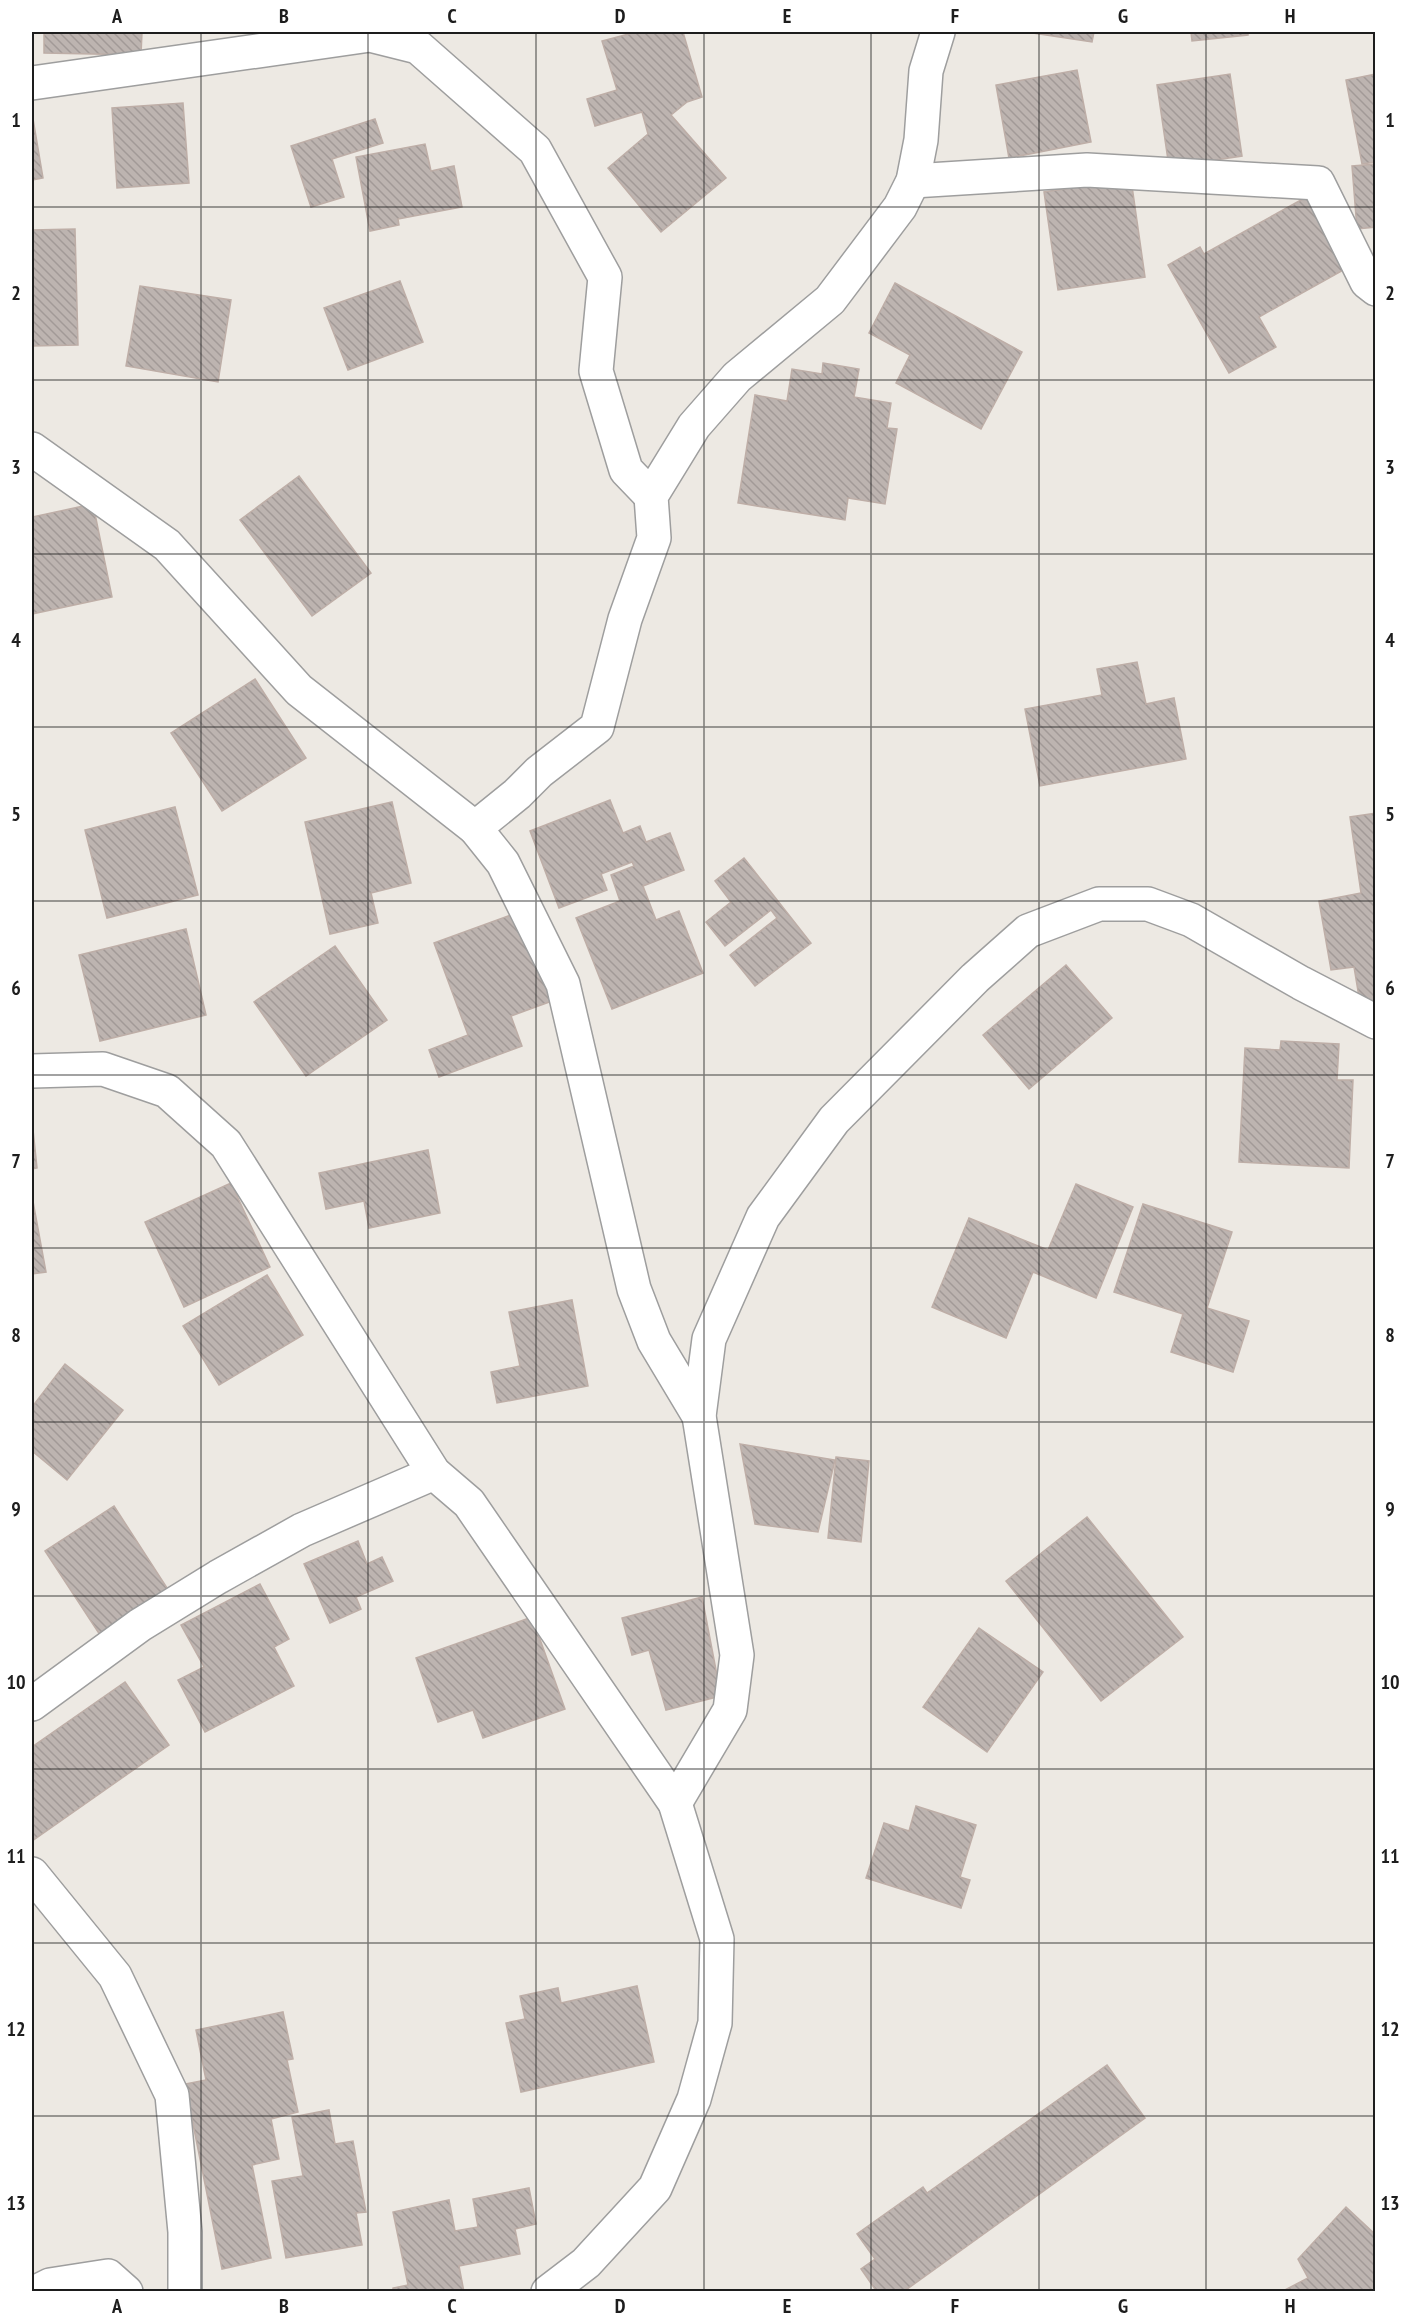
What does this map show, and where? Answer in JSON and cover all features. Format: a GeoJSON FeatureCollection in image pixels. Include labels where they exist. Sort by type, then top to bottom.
{"type":"FeatureCollection","features":[{"type":"Feature","properties":{"kind":"street"},"geometry":{"type":"LineString","coordinates":[[474,828],[517,794],[538,772],[597,727],[625,619],[654,538],[651,496],[694,426],[737,377],[830,300],[900,207],[913,181],[921,140],[926,71],[938,32]]}},
{"type":"Feature","properties":{"kind":"street"},"geometry":{"type":"LineString","coordinates":[[32,83],[370,35],[418,46],[535,150],[605,277],[596,371],[626,470],[651,496]]}},
{"type":"Feature","properties":{"kind":"street"},"geometry":{"type":"LineString","coordinates":[[913,181],[1087,170],[1318,183],[1366,282],[1376,289]]}},
{"type":"Feature","properties":{"kind":"street"},"geometry":{"type":"LineString","coordinates":[[32,449],[167,545],[299,690],[474,828],[503,863],[563,984],[634,1289],[654,1341],[699,1416]]}},
{"type":"Feature","properties":{"kind":"street"},"geometry":{"type":"LineString","coordinates":[[675,1803],[730,1710],[737,1655],[699,1416],[709,1340],[763,1216],[834,1120],[975,978],[1028,932],[1099,904],[1148,904],[1191,920],[1301,983],[1376,1022]]}},
{"type":"Feature","properties":{"kind":"street"},"geometry":{"type":"LineString","coordinates":[[32,1071],[103,1069],[167,1090],[226,1144],[434,1473],[469,1503],[675,1803],[717,1939],[716,2023],[694,2098],[655,2188],[586,2263],[548,2292]]}},
{"type":"Feature","properties":{"kind":"street"},"geometry":{"type":"LineString","coordinates":[[32,1704],[140,1625],[218,1577],[302,1530],[434,1473]]}},
{"type":"Feature","properties":{"kind":"street"},"geometry":{"type":"LineString","coordinates":[[32,1874],[115,1976],[172,2095],[185,2232],[185,2292]]}},
{"type":"Feature","properties":{"kind":"street"},"geometry":{"type":"LineString","coordinates":[[36,2292],[50,2285],[108,2276],[126,2292]]}},
{"type":"Feature","properties":{"kind":"building"},"geometry":{"type":"Polygon","coordinates":[[[44,32],[142,32],[141,55],[44,53],[44,32]]]}},
{"type":"Feature","properties":{"kind":"building"},"geometry":{"type":"Polygon","coordinates":[[[636,32],[683,32],[702,97],[687,102],[671,115],[726,178],[661,232],[608,168],[648,134],[642,112],[595,126],[587,99],[617,90],[602,41],[636,32]]]}},
{"type":"Feature","properties":{"kind":"building"},"geometry":{"type":"Polygon","coordinates":[[[1026,32],[1094,32],[1092,42],[1026,32]]]}},
{"type":"Feature","properties":{"kind":"building"},"geometry":{"type":"Polygon","coordinates":[[[1191,32],[1248,32],[1248,35],[1192,41],[1191,32]]]}},
{"type":"Feature","properties":{"kind":"building"},"geometry":{"type":"Polygon","coordinates":[[[1077,70],[1091,142],[1009,158],[996,85],[1077,70]]]}},
{"type":"Feature","properties":{"kind":"building"},"geometry":{"type":"Polygon","coordinates":[[[1230,74],[1242,156],[1169,167],[1157,85],[1230,74]]]}},
{"type":"Feature","properties":{"kind":"building"},"geometry":{"type":"Polygon","coordinates":[[[1376,74],[1376,162],[1362,164],[1346,80],[1376,74]]]}},
{"type":"Feature","properties":{"kind":"building"},"geometry":{"type":"Polygon","coordinates":[[[183,103],[189,183],[117,188],[112,108],[183,103]]]}},
{"type":"Feature","properties":{"kind":"building"},"geometry":{"type":"Polygon","coordinates":[[[32,113],[43,178],[32,180],[32,113]]]}},
{"type":"Feature","properties":{"kind":"building"},"geometry":{"type":"Polygon","coordinates":[[[375,119],[383,143],[332,159],[344,197],[311,207],[291,146],[375,119]]]}},
{"type":"Feature","properties":{"kind":"building"},"geometry":{"type":"Polygon","coordinates":[[[425,144],[431,171],[454,166],[462,207],[398,219],[399,225],[370,231],[356,157],[425,144]]]}},
{"type":"Feature","properties":{"kind":"building"},"geometry":{"type":"Polygon","coordinates":[[[1376,164],[1376,227],[1357,229],[1352,166],[1376,164]]]}},
{"type":"Feature","properties":{"kind":"building"},"geometry":{"type":"Polygon","coordinates":[[[1131,179],[1145,277],[1058,290],[1044,192],[1131,179]]]}},
{"type":"Feature","properties":{"kind":"building"},"geometry":{"type":"Polygon","coordinates":[[[1308,196],[1347,268],[1259,317],[1276,347],[1229,373],[1168,265],[1200,247],[1204,254],[1308,196]]]}},
{"type":"Feature","properties":{"kind":"building"},"geometry":{"type":"Polygon","coordinates":[[[75,229],[78,345],[32,346],[32,230],[75,229]]]}},
{"type":"Feature","properties":{"kind":"building"},"geometry":{"type":"Polygon","coordinates":[[[400,281],[423,342],[348,370],[324,308],[400,281]]]}},
{"type":"Feature","properties":{"kind":"building"},"geometry":{"type":"Polygon","coordinates":[[[895,283],[1022,352],[981,429],[896,383],[910,355],[869,333],[895,283]]]}},
{"type":"Feature","properties":{"kind":"building"},"geometry":{"type":"Polygon","coordinates":[[[140,286],[231,300],[218,382],[126,366],[140,286]]]}},
{"type":"Feature","properties":{"kind":"building"},"geometry":{"type":"Polygon","coordinates":[[[823,363],[859,369],[854,397],[891,403],[887,428],[897,429],[885,504],[848,498],[845,520],[738,503],[755,395],[787,401],[792,369],[822,374],[823,363]]]}},
{"type":"Feature","properties":{"kind":"building"},"geometry":{"type":"Polygon","coordinates":[[[299,476],[371,573],[312,616],[240,520],[299,476]]]}},
{"type":"Feature","properties":{"kind":"building"},"geometry":{"type":"Polygon","coordinates":[[[93,504],[112,597],[32,614],[32,517],[93,504]]]}},
{"type":"Feature","properties":{"kind":"building"},"geometry":{"type":"Polygon","coordinates":[[[1137,662],[1146,704],[1174,698],[1186,759],[1040,786],[1025,709],[1102,695],[1097,669],[1137,662]]]}},
{"type":"Feature","properties":{"kind":"building"},"geometry":{"type":"Polygon","coordinates":[[[255,679],[306,758],[222,811],[171,733],[255,679]]]}},
{"type":"Feature","properties":{"kind":"building"},"geometry":{"type":"Polygon","coordinates":[[[610,800],[623,833],[640,826],[646,842],[670,833],[684,870],[643,886],[656,920],[679,911],[703,973],[612,1009],[576,918],[620,901],[611,875],[634,866],[632,862],[601,874],[607,890],[559,908],[530,831],[610,800]]]}},
{"type":"Feature","properties":{"kind":"building"},"geometry":{"type":"Polygon","coordinates":[[[392,802],[411,883],[371,893],[378,923],[330,934],[305,822],[392,802]]]}},
{"type":"Feature","properties":{"kind":"building"},"geometry":{"type":"Polygon","coordinates":[[[175,807],[198,895],[107,918],[85,830],[175,807]]]}},
{"type":"Feature","properties":{"kind":"building"},"geometry":{"type":"Polygon","coordinates":[[[1376,813],[1376,1006],[1361,1009],[1354,967],[1331,970],[1319,901],[1361,893],[1350,817],[1376,813]]]}},
{"type":"Feature","properties":{"kind":"building"},"geometry":{"type":"Polygon","coordinates":[[[744,858],[811,943],[755,986],[730,955],[777,918],[771,910],[725,946],[706,922],[731,902],[715,881],[744,858]]]}},
{"type":"Feature","properties":{"kind":"building"},"geometry":{"type":"Polygon","coordinates":[[[519,912],[552,1001],[511,1016],[522,1046],[439,1077],[429,1050],[468,1035],[434,943],[519,912]]]}},
{"type":"Feature","properties":{"kind":"building"},"geometry":{"type":"Polygon","coordinates":[[[186,929],[206,1015],[100,1041],[79,955],[186,929]]]}},
{"type":"Feature","properties":{"kind":"building"},"geometry":{"type":"Polygon","coordinates":[[[335,946],[387,1020],[306,1076],[254,1002],[335,946]]]}},
{"type":"Feature","properties":{"kind":"building"},"geometry":{"type":"Polygon","coordinates":[[[1066,965],[1112,1018],[1029,1089],[983,1035],[1066,965]]]}},
{"type":"Feature","properties":{"kind":"building"},"geometry":{"type":"Polygon","coordinates":[[[1281,1041],[1339,1044],[1337,1080],[1353,1080],[1349,1168],[1239,1162],[1245,1048],[1280,1050],[1281,1041]]]}},
{"type":"Feature","properties":{"kind":"building"},"geometry":{"type":"Polygon","coordinates":[[[32,1120],[37,1168],[32,1169],[32,1120]]]}},
{"type":"Feature","properties":{"kind":"building"},"geometry":{"type":"Polygon","coordinates":[[[428,1150],[440,1213],[369,1228],[364,1201],[326,1209],[319,1173],[428,1150]]]}},
{"type":"Feature","properties":{"kind":"building"},"geometry":{"type":"Polygon","coordinates":[[[231,1183],[270,1267],[184,1307],[145,1222],[231,1183]]]}},
{"type":"Feature","properties":{"kind":"building"},"geometry":{"type":"Polygon","coordinates":[[[1076,1184],[1133,1207],[1096,1298],[1033,1272],[1006,1338],[932,1307],[969,1218],[1048,1250],[1076,1184]]]}},
{"type":"Feature","properties":{"kind":"building"},"geometry":{"type":"Polygon","coordinates":[[[32,1196],[46,1272],[32,1274],[32,1196]]]}},
{"type":"Feature","properties":{"kind":"building"},"geometry":{"type":"Polygon","coordinates":[[[1143,1204],[1232,1232],[1207,1308],[1249,1321],[1233,1372],[1171,1352],[1183,1314],[1114,1292],[1143,1204]]]}},
{"type":"Feature","properties":{"kind":"building"},"geometry":{"type":"Polygon","coordinates":[[[267,1275],[303,1335],[219,1385],[183,1326],[267,1275]]]}},
{"type":"Feature","properties":{"kind":"building"},"geometry":{"type":"Polygon","coordinates":[[[572,1300],[588,1386],[497,1403],[491,1372],[520,1366],[509,1312],[572,1300]]]}},
{"type":"Feature","properties":{"kind":"building"},"geometry":{"type":"Polygon","coordinates":[[[65,1364],[123,1410],[67,1480],[32,1451],[32,1407],[65,1364]]]}},
{"type":"Feature","properties":{"kind":"building"},"geometry":{"type":"Polygon","coordinates":[[[740,1444],[835,1460],[818,1532],[755,1524],[740,1444]]]}},
{"type":"Feature","properties":{"kind":"building"},"geometry":{"type":"Polygon","coordinates":[[[836,1457],[869,1461],[861,1542],[828,1538],[836,1457]]]}},
{"type":"Feature","properties":{"kind":"building"},"geometry":{"type":"Polygon","coordinates":[[[114,1506],[169,1591],[100,1635],[45,1551],[114,1506]]]}},
{"type":"Feature","properties":{"kind":"building"},"geometry":{"type":"Polygon","coordinates":[[[1087,1517],[1183,1637],[1101,1701],[1006,1581],[1087,1517]]]}},
{"type":"Feature","properties":{"kind":"building"},"geometry":{"type":"Polygon","coordinates":[[[358,1541],[367,1564],[382,1557],[393,1581],[356,1597],[361,1609],[330,1623],[304,1564],[358,1541]]]}},
{"type":"Feature","properties":{"kind":"building"},"geometry":{"type":"Polygon","coordinates":[[[260,1584],[289,1639],[274,1647],[294,1686],[205,1732],[178,1680],[204,1667],[181,1625],[260,1584]]]}},
{"type":"Feature","properties":{"kind":"building"},"geometry":{"type":"Polygon","coordinates":[[[702,1597],[721,1696],[666,1710],[649,1650],[632,1655],[622,1618],[702,1597]]]}},
{"type":"Feature","properties":{"kind":"building"},"geometry":{"type":"Polygon","coordinates":[[[532,1617],[565,1709],[483,1738],[473,1710],[438,1722],[416,1658],[532,1617]]]}},
{"type":"Feature","properties":{"kind":"building"},"geometry":{"type":"Polygon","coordinates":[[[979,1628],[1043,1672],[987,1752],[923,1707],[979,1628]]]}},
{"type":"Feature","properties":{"kind":"building"},"geometry":{"type":"Polygon","coordinates":[[[125,1682],[169,1745],[32,1841],[32,1747],[125,1682]]]}},
{"type":"Feature","properties":{"kind":"building"},"geometry":{"type":"Polygon","coordinates":[[[916,1806],[976,1825],[960,1877],[970,1880],[961,1908],[866,1878],[884,1823],[909,1831],[916,1806]]]}},
{"type":"Feature","properties":{"kind":"building"},"geometry":{"type":"Polygon","coordinates":[[[637,1986],[654,2062],[521,2092],[506,2023],[525,2019],[520,1996],[558,1988],[561,2003],[637,1986]]]}},
{"type":"Feature","properties":{"kind":"building"},"geometry":{"type":"Polygon","coordinates":[[[283,2012],[293,2059],[287,2060],[298,2112],[271,2119],[279,2159],[252,2165],[271,2258],[222,2269],[185,2084],[206,2080],[196,2030],[283,2012]]]}},
{"type":"Feature","properties":{"kind":"building"},"geometry":{"type":"Polygon","coordinates":[[[1107,2065],[1145,2118],[903,2292],[877,2292],[861,2269],[875,2259],[857,2234],[923,2187],[927,2193],[1107,2065]]]}},
{"type":"Feature","properties":{"kind":"building"},"geometry":{"type":"Polygon","coordinates":[[[329,2110],[335,2144],[353,2141],[366,2212],[356,2213],[362,2245],[286,2258],[272,2181],[303,2176],[292,2117],[329,2110]]]}},
{"type":"Feature","properties":{"kind":"building"},"geometry":{"type":"Polygon","coordinates":[[[529,2188],[536,2224],[515,2229],[520,2254],[459,2266],[464,2292],[393,2292],[393,2288],[408,2285],[393,2212],[449,2200],[455,2231],[478,2227],[473,2199],[529,2188]]]}},
{"type":"Feature","properties":{"kind":"building"},"geometry":{"type":"Polygon","coordinates":[[[1346,2207],[1376,2235],[1376,2292],[1281,2292],[1308,2278],[1298,2259],[1346,2207]]]}}]}
